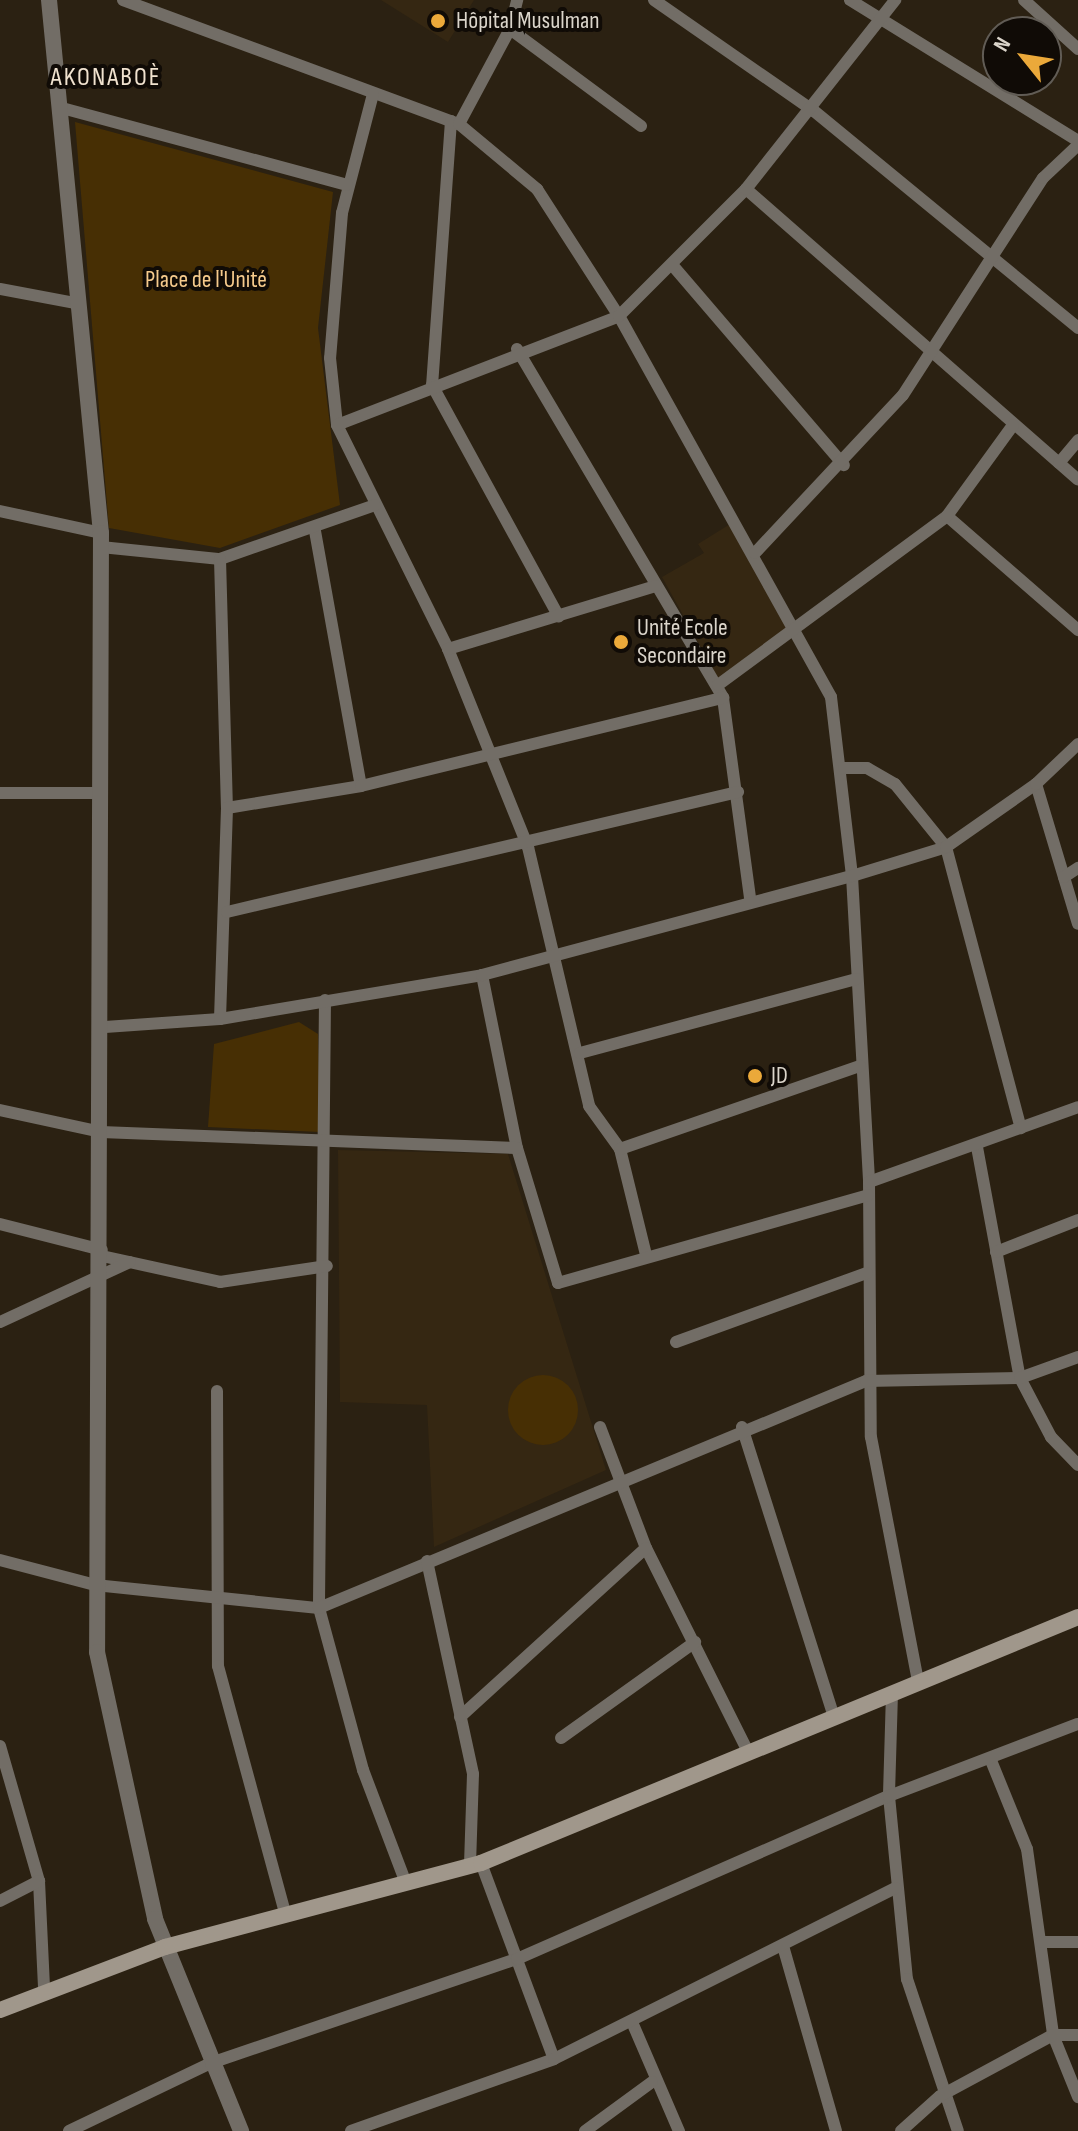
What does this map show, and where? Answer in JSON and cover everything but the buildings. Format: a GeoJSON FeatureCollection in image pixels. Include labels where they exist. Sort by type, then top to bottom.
{"type":"FeatureCollection","features":[{"type":"Feature","properties":{"kind":"main road"},"geometry":{"type":"LineString","coordinates":[[0,2010],[44,1988],[165,1947],[285,1912],[476,1864],[749,1754],[918,1680],[1078,1617]]}},
{"type":"Feature","properties":{"kind":"street"},"geometry":{"type":"LineString","coordinates":[[49,0],[62,108],[101,540],[99,793],[105,1027],[95,1585],[97,1652],[165,1947],[241,2131]]}},
{"type":"Feature","properties":{"kind":"street"},"geometry":{"type":"LineString","coordinates":[[123,0],[455,123],[537,189],[619,316],[800,631],[831,697],[844,768],[869,1182],[866,1381],[873,1455],[918,1680]]}},
{"type":"Feature","properties":{"kind":"street"},"geometry":{"type":"LineString","coordinates":[[517,0],[510,29],[455,123],[432,385],[559,617]]}},
{"type":"Feature","properties":{"kind":"street"},"geometry":{"type":"LineString","coordinates":[[654,0],[814,111],[1078,328]]}},
{"type":"Feature","properties":{"kind":"street"},"geometry":{"type":"LineString","coordinates":[[755,553],[844,465],[933,356],[995,261],[1043,178],[1078,143],[880,22],[850,0]]}},
{"type":"Feature","properties":{"kind":"street"},"geometry":{"type":"LineString","coordinates":[[337,425],[517,349],[619,316],[674,267],[746,189],[814,111],[895,0]]}},
{"type":"Feature","properties":{"kind":"street"},"geometry":{"type":"LineString","coordinates":[[1024,0],[1078,49]]}},
{"type":"Feature","properties":{"kind":"street"},"geometry":{"type":"LineString","coordinates":[[510,29],[641,126]]}},
{"type":"Feature","properties":{"kind":"street"},"geometry":{"type":"LineString","coordinates":[[373,94],[347,185],[330,358],[337,425],[448,649],[528,847],[580,1053],[589,1106],[620,1149],[646,1255]]}},
{"type":"Feature","properties":{"kind":"street"},"geometry":{"type":"LineString","coordinates":[[62,108],[347,185]]}},
{"type":"Feature","properties":{"kind":"street"},"geometry":{"type":"LineString","coordinates":[[746,189],[1078,480]]}},
{"type":"Feature","properties":{"kind":"street"},"geometry":{"type":"LineString","coordinates":[[674,267],[844,465]]}},
{"type":"Feature","properties":{"kind":"street"},"geometry":{"type":"LineString","coordinates":[[0,289],[80,304]]}},
{"type":"Feature","properties":{"kind":"street"},"geometry":{"type":"LineString","coordinates":[[517,349],[721,692],[738,792],[750,899]]}},
{"type":"Feature","properties":{"kind":"street"},"geometry":{"type":"LineString","coordinates":[[227,808],[361,786],[721,692],[947,516],[1013,425]]}},
{"type":"Feature","properties":{"kind":"street"},"geometry":{"type":"LineString","coordinates":[[1059,463],[1078,440]]}},
{"type":"Feature","properties":{"kind":"street"},"geometry":{"type":"LineString","coordinates":[[0,511],[101,540],[220,559],[315,531],[375,505]]}},
{"type":"Feature","properties":{"kind":"street"},"geometry":{"type":"LineString","coordinates":[[947,516],[1078,630]]}},
{"type":"Feature","properties":{"kind":"street"},"geometry":{"type":"LineString","coordinates":[[315,531],[361,786]]}},
{"type":"Feature","properties":{"kind":"street"},"geometry":{"type":"LineString","coordinates":[[220,559],[227,808],[227,912],[220,1019]]}},
{"type":"Feature","properties":{"kind":"street"},"geometry":{"type":"LineString","coordinates":[[448,649],[656,586]]}},
{"type":"Feature","properties":{"kind":"street"},"geometry":{"type":"LineString","coordinates":[[105,1027],[220,1019],[482,975],[750,899],[852,876],[946,847],[1036,784],[1078,744]]}},
{"type":"Feature","properties":{"kind":"street"},"geometry":{"type":"LineString","coordinates":[[844,768],[867,768],[895,784],[946,847],[1021,1128]]}},
{"type":"Feature","properties":{"kind":"street"},"geometry":{"type":"LineString","coordinates":[[1036,784],[1078,924]]}},
{"type":"Feature","properties":{"kind":"street"},"geometry":{"type":"LineString","coordinates":[[227,912],[528,847],[738,792]]}},
{"type":"Feature","properties":{"kind":"street"},"geometry":{"type":"LineString","coordinates":[[0,793],[99,793]]}},
{"type":"Feature","properties":{"kind":"street"},"geometry":{"type":"LineString","coordinates":[[1064,877],[1078,868]]}},
{"type":"Feature","properties":{"kind":"street"},"geometry":{"type":"LineString","coordinates":[[482,975],[517,1148],[558,1283],[646,1255],[868,1195]]}},
{"type":"Feature","properties":{"kind":"street"},"geometry":{"type":"LineString","coordinates":[[580,1053],[856,979]]}},
{"type":"Feature","properties":{"kind":"street"},"geometry":{"type":"LineString","coordinates":[[325,1000],[327,1266],[319,1608],[363,1770],[406,1883]]}},
{"type":"Feature","properties":{"kind":"street"},"geometry":{"type":"LineString","coordinates":[[620,1149],[860,1066]]}},
{"type":"Feature","properties":{"kind":"street"},"geometry":{"type":"LineString","coordinates":[[869,1182],[977,1147],[1078,1107]]}},
{"type":"Feature","properties":{"kind":"street"},"geometry":{"type":"LineString","coordinates":[[0,1110],[101,1132],[517,1148]]}},
{"type":"Feature","properties":{"kind":"street"},"geometry":{"type":"LineString","coordinates":[[977,1147],[1020,1378],[1051,1437],[1078,1465]]}},
{"type":"Feature","properties":{"kind":"street"},"geometry":{"type":"LineString","coordinates":[[996,1252],[1078,1220]]}},
{"type":"Feature","properties":{"kind":"street"},"geometry":{"type":"LineString","coordinates":[[0,1224],[130,1262],[220,1282],[327,1266]]}},
{"type":"Feature","properties":{"kind":"street"},"geometry":{"type":"LineString","coordinates":[[0,1322],[130,1262]]}},
{"type":"Feature","properties":{"kind":"street"},"geometry":{"type":"LineString","coordinates":[[676,1342],[867,1273]]}},
{"type":"Feature","properties":{"kind":"street"},"geometry":{"type":"LineString","coordinates":[[0,1560],[95,1585],[216,1595],[319,1608],[742,1427],[866,1381],[1020,1378],[1078,1357]]}},
{"type":"Feature","properties":{"kind":"street"},"geometry":{"type":"LineString","coordinates":[[217,1391],[218,1666],[285,1912]]}},
{"type":"Feature","properties":{"kind":"street"},"geometry":{"type":"LineString","coordinates":[[600,1427],[616,1481],[646,1548],[749,1754]]}},
{"type":"Feature","properties":{"kind":"street"},"geometry":{"type":"LineString","coordinates":[[742,1427],[834,1717]]}},
{"type":"Feature","properties":{"kind":"street"},"geometry":{"type":"LineString","coordinates":[[460,1717],[646,1548]]}},
{"type":"Feature","properties":{"kind":"street"},"geometry":{"type":"LineString","coordinates":[[427,1561],[473,1774],[476,1864],[517,1959],[554,2059]]}},
{"type":"Feature","properties":{"kind":"street"},"geometry":{"type":"LineString","coordinates":[[561,1738],[695,1642]]}},
{"type":"Feature","properties":{"kind":"street"},"geometry":{"type":"LineString","coordinates":[[892,1693],[889,1796],[907,1979],[940,2096],[958,2131]]}},
{"type":"Feature","properties":{"kind":"street"},"geometry":{"type":"LineString","coordinates":[[69,2131],[211,2063],[517,1959],[889,1796],[1078,1724]]}},
{"type":"Feature","properties":{"kind":"street"},"geometry":{"type":"LineString","coordinates":[[0,1746],[4,1775],[39,1881],[44,1988]]}},
{"type":"Feature","properties":{"kind":"street"},"geometry":{"type":"LineString","coordinates":[[990,1758],[1027,1849],[1053,2035],[1078,2097]]}},
{"type":"Feature","properties":{"kind":"street"},"geometry":{"type":"LineString","coordinates":[[0,1901],[39,1881]]}},
{"type":"Feature","properties":{"kind":"street"},"geometry":{"type":"LineString","coordinates":[[351,2131],[554,2059],[896,1888]]}},
{"type":"Feature","properties":{"kind":"street"},"geometry":{"type":"LineString","coordinates":[[1041,1942],[1078,1942]]}},
{"type":"Feature","properties":{"kind":"street"},"geometry":{"type":"LineString","coordinates":[[783,1946],[836,2131]]}},
{"type":"Feature","properties":{"kind":"street"},"geometry":{"type":"LineString","coordinates":[[632,2022],[652,2082],[679,2131]]}},
{"type":"Feature","properties":{"kind":"street"},"geometry":{"type":"LineString","coordinates":[[901,2131],[940,2096],[1053,2035],[1078,2035]]}},
{"type":"Feature","properties":{"kind":"street"},"geometry":{"type":"LineString","coordinates":[[585,2131],[652,2082]]}},
{"type":"Feature","properties":{"kind":"street"},"geometry":{"type":"LineString","coordinates":[[96,2118],[102,2131]]}},
{"type":"Feature","properties":{"kind":"shaded area","name":"Hôpital Musulman"},"geometry":{"type":"Polygon","coordinates":[[[381,0],[474,0],[448,42],[381,0]]]}},
{"type":"Feature","properties":{"kind":"shaded area"},"geometry":{"type":"Polygon","coordinates":[[[735,521],[794,629],[719,680],[662,577],[704,553],[698,544],[735,521]]]}},
{"type":"Feature","properties":{"kind":"shaded area"},"geometry":{"type":"Polygon","coordinates":[[[338,1150],[508,1154],[606,1470],[434,1547],[427,1405],[340,1402],[338,1150]]]}},
{"type":"Feature","properties":{"kind":"green space","name":"Place de l'Unité"},"geometry":{"type":"Polygon","coordinates":[[[75,122],[333,192],[318,328],[340,505],[220,548],[109,528],[75,122]]]}},
{"type":"Feature","properties":{"kind":"green space"},"geometry":{"type":"Polygon","coordinates":[[[299,1022],[318,1034],[320,1132],[208,1127],[214,1044],[299,1022]]]}},
{"type":"Feature","properties":{"kind":"green space"},"geometry":{"type":"Polygon","coordinates":[[[543,1375],[568,1385],[578,1410],[568,1435],[543,1445],[518,1435],[508,1410],[518,1385],[543,1375]]]}},
{"type":"Feature","properties":{"kind":"place","name":"Hôpital Musulman"},"geometry":{"type":"Point","coordinates":[438,21]}},
{"type":"Feature","properties":{"kind":"place","name":"Unité Ecole Secondaire"},"geometry":{"type":"Point","coordinates":[621,642]}},
{"type":"Feature","properties":{"kind":"place","name":"JD"},"geometry":{"type":"Point","coordinates":[755,1076]}},
{"type":"Feature","properties":{"kind":"district","name":"AKONABOÈ"},"geometry":{"type":"Point","coordinates":[106,78]}}]}
